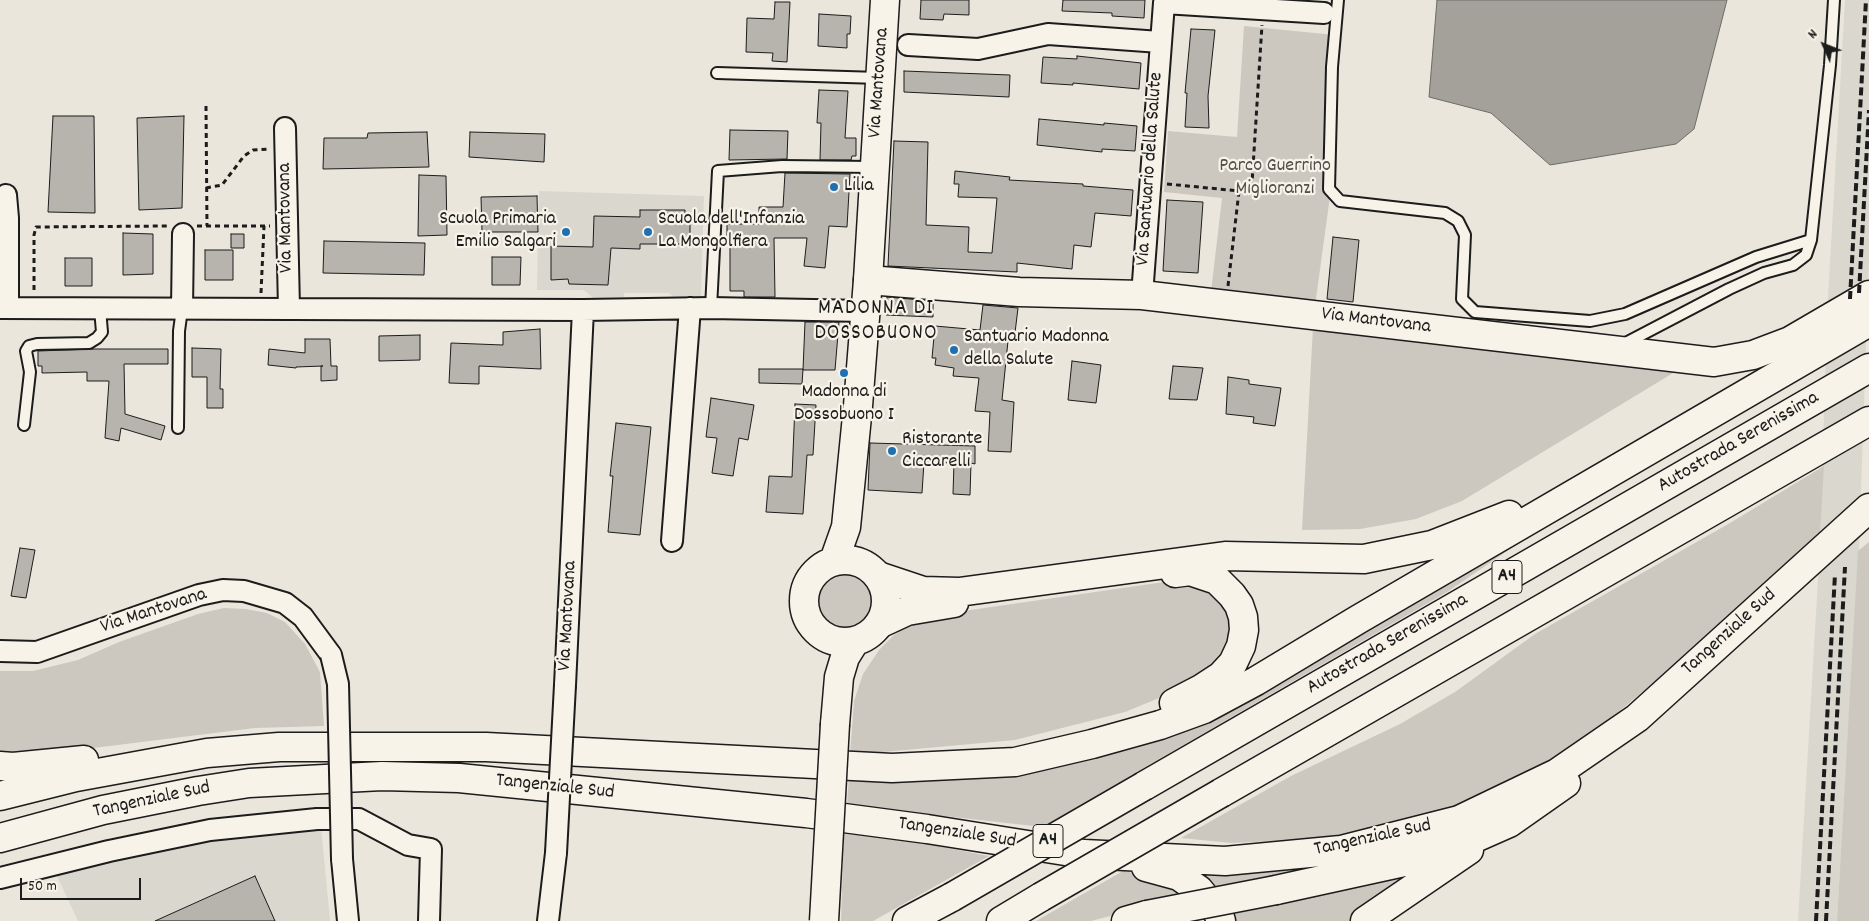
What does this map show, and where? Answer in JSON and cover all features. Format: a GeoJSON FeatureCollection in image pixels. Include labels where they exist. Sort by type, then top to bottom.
{"type":"FeatureCollection","features":[{"type":"Feature","properties":{"kind":"main road","name":"Via Mantovana"},"geometry":{"type":"LineString","coordinates":[[844,561],[868,280],[885,0]]}},
{"type":"Feature","properties":{"kind":"main road","name":"Via Mantovana"},"geometry":{"type":"LineString","coordinates":[[868,280],[1019,292],[1142,295],[1714,362],[1753,355],[1790,341],[1869,296]]}},
{"type":"Feature","properties":{"kind":"main road","name":"Tangenziale Sud"},"geometry":{"type":"LineString","coordinates":[[0,796],[85,775],[207,753],[279,747],[486,747],[892,768],[1015,762],[1092,744],[1160,725],[1204,709],[1256,681],[1869,322]]}},
{"type":"Feature","properties":{"kind":"main road","name":"Autostrada Serenissima"},"geometry":{"type":"LineString","coordinates":[[907,921],[952,897],[1869,368]]}},
{"type":"Feature","properties":{"kind":"main road","name":"A4"},"geometry":{"type":"LineString","coordinates":[[1000,921],[1869,421]]}},
{"type":"Feature","properties":{"kind":"main road"},"geometry":{"type":"LineString","coordinates":[[878,576],[923,591],[959,592],[1225,556],[1364,559],[1432,545],[1490,524],[1653,448]]}},
{"type":"Feature","properties":{"kind":"main road","name":"Tangenziale Sud"},"geometry":{"type":"LineString","coordinates":[[0,838],[103,810],[249,783],[307,778],[382,776],[459,778],[806,813],[928,829],[1084,854],[1224,860],[1341,850],[1460,820],[1557,773],[1637,718],[1869,508]]}},
{"type":"Feature","properties":{"kind":"main road"},"geometry":{"type":"LineString","coordinates":[[827,638],[846,642],[855,641],[873,631],[879,624],[886,605],[883,585],[878,576],[863,563],[844,561],[817,571],[806,588],[804,597],[804,607],[812,625],[827,638],[835,657],[839,677]]}},
{"type":"Feature","properties":{"kind":"main road"},"geometry":{"type":"LineString","coordinates":[[879,624],[907,612],[943,605],[1190,571],[1217,580],[1232,595],[1243,617],[1244,630],[1241,646],[1233,663],[1221,676],[1202,689],[1092,744]]}},
{"type":"Feature","properties":{"kind":"main road"},"geometry":{"type":"LineString","coordinates":[[824,921],[839,677],[845,657],[855,641]]}},
{"type":"Feature","properties":{"kind":"main road"},"geometry":{"type":"LineString","coordinates":[[1364,921],[1597,762],[1637,718]]}},
{"type":"Feature","properties":{"kind":"main road"},"geometry":{"type":"LineString","coordinates":[[0,766],[13,767],[68,763],[206,741],[279,747]]}},
{"type":"Feature","properties":{"kind":"main road"},"geometry":{"type":"LineString","coordinates":[[0,853],[155,799]]}},
{"type":"Feature","properties":{"kind":"main road"},"geometry":{"type":"LineString","coordinates":[[1136,918],[1413,860],[1509,823]]}},
{"type":"Feature","properties":{"kind":"main road"},"geometry":{"type":"LineString","coordinates":[[1084,854],[1157,869],[1179,876],[1199,890],[1218,913],[1221,921]]}},
{"type":"Feature","properties":{"kind":"street","name":"Via Santuario della Salute"},"geometry":{"type":"LineString","coordinates":[[1142,295],[1164,2],[1263,9],[1331,7]]}},
{"type":"Feature","properties":{"kind":"street"},"geometry":{"type":"LineString","coordinates":[[908,45],[978,49],[1048,34],[1160,42]]}},
{"type":"Feature","properties":{"kind":"street","name":"Via Mantovana"},"geometry":{"type":"LineString","coordinates":[[285,128],[288,309]]}},
{"type":"Feature","properties":{"kind":"street"},"geometry":{"type":"LineString","coordinates":[[6,195],[8,218],[4,308],[583,310],[710,308],[864,311]]}},
{"type":"Feature","properties":{"kind":"street"},"geometry":{"type":"LineString","coordinates":[[182,309],[183,229]]}},
{"type":"Feature","properties":{"kind":"street"},"geometry":{"type":"LineString","coordinates":[[672,541],[690,308]]}},
{"type":"Feature","properties":{"kind":"street","name":"Via Mantovana"},"geometry":{"type":"LineString","coordinates":[[548,921],[556,853],[583,310]]}},
{"type":"Feature","properties":{"kind":"street","name":"Via Mantovana"},"geometry":{"type":"LineString","coordinates":[[0,651],[36,652],[199,595],[223,590],[237,590],[265,595],[285,603],[303,617],[331,655],[338,684],[342,859],[348,921]]}},
{"type":"Feature","properties":{"kind":"street"},"geometry":{"type":"LineString","coordinates":[[0,878],[109,851],[210,830],[317,818],[359,819],[408,845],[431,849],[429,921]]}},
{"type":"Feature","properties":{"kind":"lane"},"geometry":{"type":"LineString","coordinates":[[1612,350],[1729,289],[1764,273],[1794,265],[1806,255],[1811,240],[1830,65],[1834,0]]}},
{"type":"Feature","properties":{"kind":"lane"},"geometry":{"type":"LineString","coordinates":[[1331,7],[1332,67],[1329,189],[1340,201],[1445,213],[1458,220],[1465,235],[1462,299],[1475,312],[1590,321],[1625,314],[1756,257],[1811,240]]}},
{"type":"Feature","properties":{"kind":"lane"},"geometry":{"type":"LineString","coordinates":[[717,73],[880,78]]}},
{"type":"Feature","properties":{"kind":"lane","name":"Via Mantovana"},"geometry":{"type":"LineString","coordinates":[[710,308],[718,171],[782,166],[874,167]]}},
{"type":"Feature","properties":{"kind":"lane"},"geometry":{"type":"LineString","coordinates":[[24,425],[30,372],[26,351],[30,346],[37,344],[89,343],[98,338],[102,332],[100,309]]}},
{"type":"Feature","properties":{"kind":"lane"},"geometry":{"type":"LineString","coordinates":[[178,428],[179,332],[182,309]]}},
{"type":"Feature","properties":{"kind":"path"},"geometry":{"type":"LineString","coordinates":[[1150,182],[1239,191],[1250,188],[1252,183],[1263,9]]}},
{"type":"Feature","properties":{"kind":"path"},"geometry":{"type":"LineString","coordinates":[[206,106],[206,226]]}},
{"type":"Feature","properties":{"kind":"path"},"geometry":{"type":"LineString","coordinates":[[206,188],[222,185],[244,156],[252,150],[286,148]]}},
{"type":"Feature","properties":{"kind":"path"},"geometry":{"type":"LineString","coordinates":[[1226,305],[1239,191]]}},
{"type":"Feature","properties":{"kind":"path"},"geometry":{"type":"LineString","coordinates":[[35,308],[34,235],[36,227],[183,229],[206,226],[264,226],[260,309]]}},
{"type":"Feature","properties":{"kind":"shaded area"},"geometry":{"type":"Polygon","coordinates":[[[1437,0],[1727,0],[1694,129],[1676,144],[1550,165],[1491,113],[1429,97],[1437,0]]]}},
{"type":"Feature","properties":{"kind":"shaded area"},"geometry":{"type":"Polygon","coordinates":[[[1845,0],[1869,0],[1869,259],[1859,547],[1837,921],[1798,921],[1820,545],[1827,315],[1845,0]]]}},
{"type":"Feature","properties":{"kind":"shaded area"},"geometry":{"type":"Polygon","coordinates":[[[539,191],[704,196],[701,297],[674,297],[669,293],[624,293],[624,297],[593,298],[584,290],[537,290],[539,191]]]}},
{"type":"Feature","properties":{"kind":"shaded area"},"geometry":{"type":"Polygon","coordinates":[[[321,826],[330,921],[78,921],[56,874],[188,842],[321,826]]]}},
{"type":"Feature","properties":{"kind":"green space","name":"Parco Guerrino Miglioranzi"},"geometry":{"type":"Polygon","coordinates":[[[1244,26],[1335,35],[1331,189],[1315,306],[1211,292],[1222,198],[1164,192],[1168,131],[1237,137],[1244,26]]]}},
{"type":"Feature","properties":{"kind":"green space"},"geometry":{"type":"Polygon","coordinates":[[[1313,327],[1683,367],[1462,501],[1416,519],[1360,529],[1302,530],[1313,327]]]}},
{"type":"Feature","properties":{"kind":"green space"},"geometry":{"type":"Polygon","coordinates":[[[1824,466],[1820,535],[1733,618],[1595,731],[1527,775],[1468,802],[1396,825],[1324,839],[1231,843],[1181,838],[1291,776],[1400,724],[1455,692],[1535,634],[1730,523],[1824,466]]]}},
{"type":"Feature","properties":{"kind":"green space"},"geometry":{"type":"Polygon","coordinates":[[[1535,532],[1447,592],[1042,827],[847,805],[849,775],[1130,742],[1535,532]]]}},
{"type":"Feature","properties":{"kind":"green space"},"geometry":{"type":"Polygon","coordinates":[[[1869,542],[1869,921],[1837,921],[1858,551],[1869,542]]]}},
{"type":"Feature","properties":{"kind":"green space"},"geometry":{"type":"Polygon","coordinates":[[[845,568],[858,571],[868,578],[875,588],[878,601],[875,614],[868,624],[858,631],[845,634],[832,631],[822,624],[815,614],[812,601],[815,588],[822,578],[832,571],[845,568]]]}},
{"type":"Feature","properties":{"kind":"green space"},"geometry":{"type":"Polygon","coordinates":[[[1185,579],[1203,583],[1233,615],[1224,662],[1186,687],[1125,712],[1015,740],[850,755],[854,701],[863,674],[879,650],[894,635],[918,620],[936,615],[1185,579]]]}},
{"type":"Feature","properties":{"kind":"green space"},"geometry":{"type":"Polygon","coordinates":[[[224,608],[246,609],[267,613],[285,622],[305,644],[320,672],[324,726],[255,728],[77,750],[0,756],[0,671],[33,671],[78,660],[119,642],[198,614],[224,608]]]}},
{"type":"Feature","properties":{"kind":"green space"},"geometry":{"type":"Polygon","coordinates":[[[844,832],[901,839],[989,856],[873,921],[841,921],[844,832]]]}},
{"type":"Feature","properties":{"kind":"green space"},"geometry":{"type":"Polygon","coordinates":[[[1441,842],[1209,890],[1189,870],[1293,869],[1441,842]]]}},
{"type":"Feature","properties":{"kind":"green space"},"geometry":{"type":"Polygon","coordinates":[[[1444,856],[1353,921],[1230,921],[1224,908],[1444,856]]]}},
{"type":"Feature","properties":{"kind":"green space"},"geometry":{"type":"Polygon","coordinates":[[[1123,871],[1145,875],[1189,896],[1091,921],[1036,921],[1123,871]]]}},
{"type":"Feature","properties":{"kind":"building"},"geometry":{"type":"Polygon","coordinates":[[[921,0],[969,0],[969,15],[944,14],[943,20],[920,19],[921,0]]]}},
{"type":"Feature","properties":{"kind":"building"},"geometry":{"type":"Polygon","coordinates":[[[1063,0],[1145,0],[1144,18],[1112,16],[1112,13],[1062,11],[1063,0]]]}},
{"type":"Feature","properties":{"kind":"building"},"geometry":{"type":"Polygon","coordinates":[[[775,2],[790,2],[787,62],[772,61],[773,53],[746,52],[747,18],[774,19],[775,2]]]}},
{"type":"Feature","properties":{"kind":"building"},"geometry":{"type":"Polygon","coordinates":[[[819,14],[851,16],[850,34],[847,34],[847,48],[818,46],[819,14]]]}},
{"type":"Feature","properties":{"kind":"building"},"geometry":{"type":"Polygon","coordinates":[[[1191,29],[1215,30],[1208,96],[1209,128],[1185,127],[1187,93],[1185,93],[1191,29]]]}},
{"type":"Feature","properties":{"kind":"building"},"geometry":{"type":"Polygon","coordinates":[[[1077,56],[1141,63],[1139,89],[1073,83],[1073,85],[1041,83],[1043,57],[1077,59],[1077,56]]]}},
{"type":"Feature","properties":{"kind":"building"},"geometry":{"type":"Polygon","coordinates":[[[904,71],[1010,75],[1009,97],[904,92],[904,71]]]}},
{"type":"Feature","properties":{"kind":"building"},"geometry":{"type":"Polygon","coordinates":[[[819,90],[848,91],[845,138],[856,138],[856,156],[852,156],[851,160],[820,160],[821,123],[817,123],[819,90]]]}},
{"type":"Feature","properties":{"kind":"building"},"geometry":{"type":"Polygon","coordinates":[[[53,116],[94,116],[95,213],[48,212],[53,116]]]}},
{"type":"Feature","properties":{"kind":"building"},"geometry":{"type":"Polygon","coordinates":[[[184,116],[182,208],[139,210],[137,118],[184,116]]]}},
{"type":"Feature","properties":{"kind":"building"},"geometry":{"type":"Polygon","coordinates":[[[1039,119],[1137,126],[1135,151],[1102,149],[1102,152],[1037,145],[1039,119]]]}},
{"type":"Feature","properties":{"kind":"building"},"geometry":{"type":"Polygon","coordinates":[[[730,130],[788,131],[787,159],[729,160],[730,130]]]}},
{"type":"Feature","properties":{"kind":"building"},"geometry":{"type":"Polygon","coordinates":[[[427,132],[429,167],[323,169],[324,138],[367,138],[368,133],[427,132]]]}},
{"type":"Feature","properties":{"kind":"building"},"geometry":{"type":"Polygon","coordinates":[[[470,132],[545,134],[544,162],[469,157],[470,132]]]}},
{"type":"Feature","properties":{"kind":"building"},"geometry":{"type":"Polygon","coordinates":[[[894,141],[928,142],[926,225],[969,227],[968,252],[992,253],[997,198],[958,197],[959,184],[954,184],[955,171],[1010,177],[1009,180],[1083,184],[1083,186],[1133,190],[1131,216],[1095,213],[1091,247],[1074,245],[1072,269],[1017,263],[1017,272],[888,266],[894,141]]]}},
{"type":"Feature","properties":{"kind":"building"},"geometry":{"type":"Polygon","coordinates":[[[785,173],[850,174],[847,227],[829,226],[825,268],[804,266],[807,238],[774,238],[775,297],[744,297],[744,291],[730,291],[730,238],[727,238],[727,224],[759,224],[759,207],[783,207],[785,173]]]}},
{"type":"Feature","properties":{"kind":"building"},"geometry":{"type":"Polygon","coordinates":[[[419,175],[446,176],[447,235],[418,236],[419,175]]]}},
{"type":"Feature","properties":{"kind":"building"},"geometry":{"type":"Polygon","coordinates":[[[537,196],[538,232],[482,232],[481,197],[537,196]]]}},
{"type":"Feature","properties":{"kind":"building"},"geometry":{"type":"Polygon","coordinates":[[[1167,200],[1203,202],[1198,273],[1163,271],[1167,200]]]}},
{"type":"Feature","properties":{"kind":"building"},"geometry":{"type":"Polygon","coordinates":[[[640,210],[685,210],[685,220],[690,220],[690,238],[686,238],[686,244],[640,244],[640,249],[611,248],[608,285],[569,284],[568,279],[551,280],[551,246],[593,247],[594,216],[640,217],[640,210]]]}},
{"type":"Feature","properties":{"kind":"building"},"geometry":{"type":"Polygon","coordinates":[[[123,233],[153,234],[153,274],[123,275],[123,233]]]}},
{"type":"Feature","properties":{"kind":"building"},"geometry":{"type":"Polygon","coordinates":[[[231,234],[244,234],[244,248],[231,248],[231,234]]]}},
{"type":"Feature","properties":{"kind":"building"},"geometry":{"type":"Polygon","coordinates":[[[1333,237],[1359,240],[1353,302],[1327,299],[1333,237]]]}},
{"type":"Feature","properties":{"kind":"building"},"geometry":{"type":"Polygon","coordinates":[[[324,241],[425,243],[424,275],[323,273],[324,241]]]}},
{"type":"Feature","properties":{"kind":"building"},"geometry":{"type":"Polygon","coordinates":[[[205,250],[233,250],[233,280],[205,280],[205,250]]]}},
{"type":"Feature","properties":{"kind":"building"},"geometry":{"type":"Polygon","coordinates":[[[492,257],[521,257],[520,285],[492,285],[492,257]]]}},
{"type":"Feature","properties":{"kind":"building"},"geometry":{"type":"Polygon","coordinates":[[[65,258],[92,258],[92,286],[65,286],[65,258]]]}},
{"type":"Feature","properties":{"kind":"building"},"geometry":{"type":"Polygon","coordinates":[[[887,297],[933,301],[933,317],[886,315],[887,297]]]}},
{"type":"Feature","properties":{"kind":"building"},"geometry":{"type":"Polygon","coordinates":[[[983,305],[1018,308],[1014,341],[1008,341],[1002,400],[1014,402],[1011,452],[988,451],[990,412],[975,411],[979,378],[953,376],[954,368],[935,365],[936,358],[932,358],[935,326],[980,330],[983,305]]]}},
{"type":"Feature","properties":{"kind":"building"},"geometry":{"type":"Polygon","coordinates":[[[805,322],[839,322],[835,370],[803,370],[805,322]]]}},
{"type":"Feature","properties":{"kind":"building"},"geometry":{"type":"Polygon","coordinates":[[[540,329],[541,369],[479,366],[479,384],[449,383],[451,343],[503,345],[503,332],[540,329]]]}},
{"type":"Feature","properties":{"kind":"building"},"geometry":{"type":"Polygon","coordinates":[[[420,335],[420,360],[379,361],[379,336],[420,335]]]}},
{"type":"Feature","properties":{"kind":"building"},"geometry":{"type":"Polygon","coordinates":[[[305,339],[330,339],[331,366],[337,366],[337,380],[321,381],[321,366],[296,368],[268,365],[269,349],[305,353],[305,339]]]}},
{"type":"Feature","properties":{"kind":"building"},"geometry":{"type":"Polygon","coordinates":[[[192,348],[221,349],[220,389],[223,389],[223,408],[207,408],[207,377],[192,377],[192,348]]]}},
{"type":"Feature","properties":{"kind":"building"},"geometry":{"type":"Polygon","coordinates":[[[168,349],[168,364],[124,364],[125,414],[165,426],[161,440],[121,428],[119,441],[105,438],[109,381],[87,381],[87,372],[42,373],[42,366],[38,366],[38,351],[168,349]]]}},
{"type":"Feature","properties":{"kind":"building"},"geometry":{"type":"Polygon","coordinates":[[[1072,361],[1101,365],[1096,403],[1068,400],[1072,361]]]}},
{"type":"Feature","properties":{"kind":"building"},"geometry":{"type":"Polygon","coordinates":[[[1173,366],[1203,368],[1197,400],[1169,399],[1173,366]]]}},
{"type":"Feature","properties":{"kind":"building"},"geometry":{"type":"Polygon","coordinates":[[[759,369],[803,369],[802,384],[759,383],[759,369]]]}},
{"type":"Feature","properties":{"kind":"building"},"geometry":{"type":"Polygon","coordinates":[[[1228,377],[1249,380],[1249,384],[1281,388],[1275,426],[1253,423],[1254,417],[1226,414],[1228,377]]]}},
{"type":"Feature","properties":{"kind":"building"},"geometry":{"type":"Polygon","coordinates":[[[711,398],[754,405],[748,440],[739,438],[733,476],[712,473],[717,438],[706,437],[711,398]]]}},
{"type":"Feature","properties":{"kind":"building"},"geometry":{"type":"Polygon","coordinates":[[[795,404],[816,405],[813,455],[807,455],[803,514],[766,512],[769,476],[792,477],[795,404]]]}},
{"type":"Feature","properties":{"kind":"building"},"geometry":{"type":"Polygon","coordinates":[[[616,423],[651,427],[640,535],[608,532],[613,476],[610,476],[616,423]]]}},
{"type":"Feature","properties":{"kind":"building"},"geometry":{"type":"Polygon","coordinates":[[[870,443],[975,446],[975,464],[971,463],[970,495],[953,494],[954,463],[924,462],[922,493],[868,490],[870,443]]]}},
{"type":"Feature","properties":{"kind":"building"},"geometry":{"type":"Polygon","coordinates":[[[20,548],[35,550],[26,598],[11,596],[20,548]]]}},
{"type":"Feature","properties":{"kind":"building"},"geometry":{"type":"Polygon","coordinates":[[[255,876],[275,921],[155,921],[255,876]]]}},
{"type":"Feature","properties":{"kind":"railway"},"geometry":{"type":"LineString","coordinates":[[1850,299],[1866,0]]}},
{"type":"Feature","properties":{"kind":"railway"},"geometry":{"type":"LineString","coordinates":[[1859,293],[1869,110]]}},
{"type":"Feature","properties":{"kind":"railway"},"geometry":{"type":"LineString","coordinates":[[1826,921],[1845,567]]}},
{"type":"Feature","properties":{"kind":"railway"},"geometry":{"type":"LineString","coordinates":[[1816,921],[1835,574]]}},
{"type":"Feature","properties":{"kind":"place","name":"Lilia"},"geometry":{"type":"Point","coordinates":[834,187]}},
{"type":"Feature","properties":{"kind":"place","name":"Scuola Primaria Emilio Salgari"},"geometry":{"type":"Point","coordinates":[566,232]}},
{"type":"Feature","properties":{"kind":"place","name":"Scuola dell'Infanzia La Mongolfiera"},"geometry":{"type":"Point","coordinates":[648,232]}},
{"type":"Feature","properties":{"kind":"place","name":"Santuario Madonna della Salute"},"geometry":{"type":"Point","coordinates":[954,350]}},
{"type":"Feature","properties":{"kind":"place","name":"Madonna di Dossobuono I"},"geometry":{"type":"Point","coordinates":[844,373]}},
{"type":"Feature","properties":{"kind":"place","name":"Ristorante Ciccarelli"},"geometry":{"type":"Point","coordinates":[892,451]}},
{"type":"Feature","properties":{"kind":"district","name":"MADONNA DI DOSSOBUONO"},"geometry":{"type":"Point","coordinates":[876,322]}}]}
